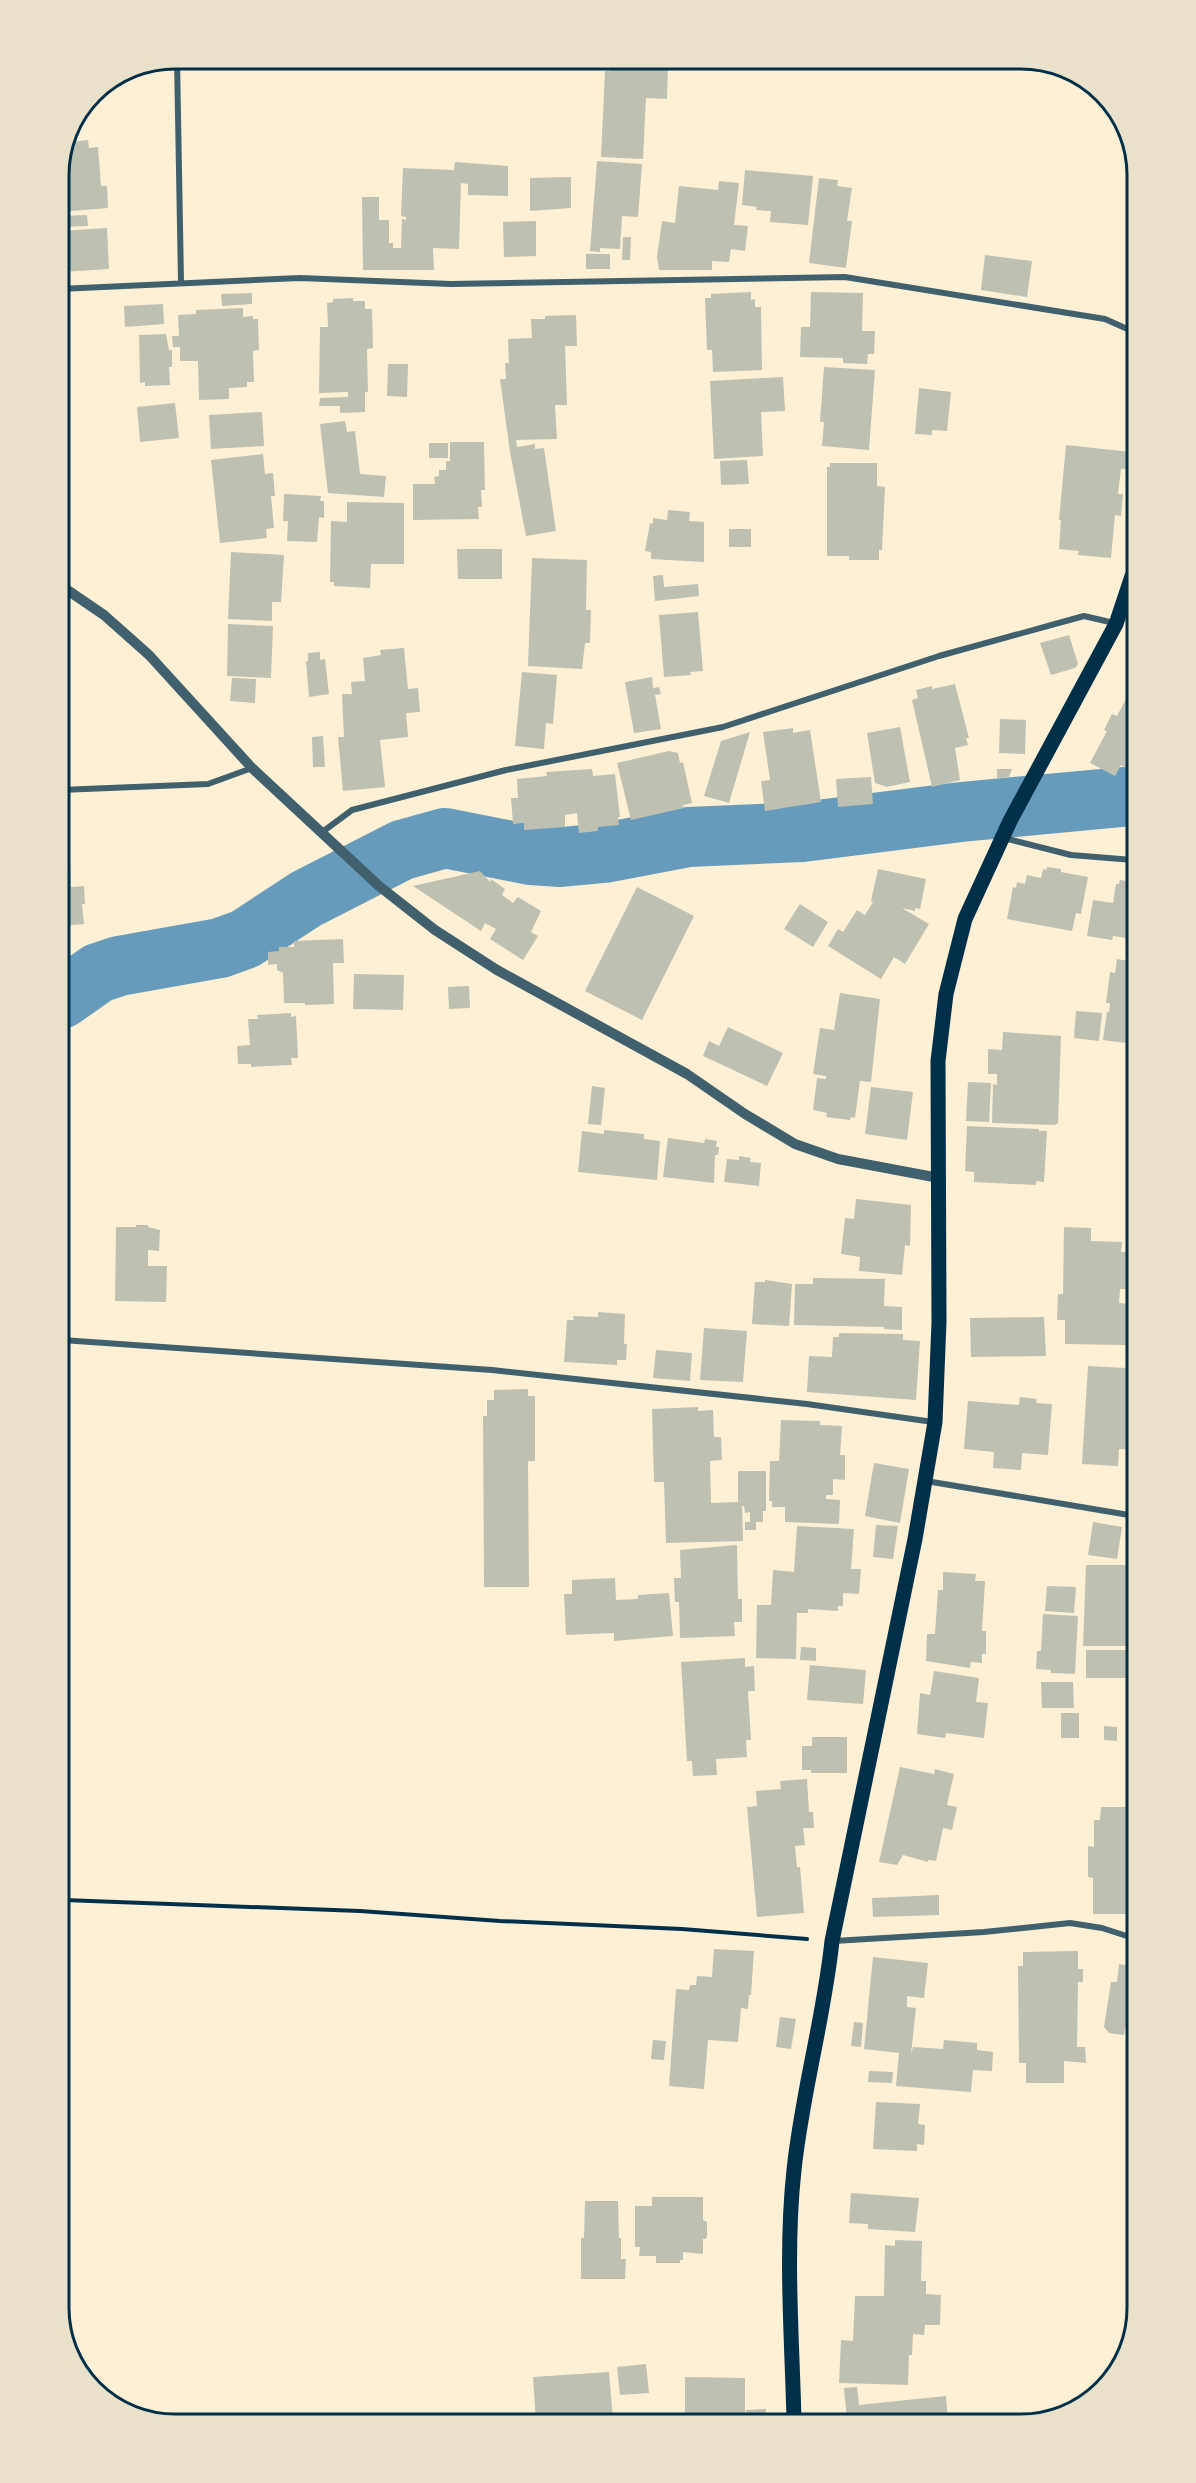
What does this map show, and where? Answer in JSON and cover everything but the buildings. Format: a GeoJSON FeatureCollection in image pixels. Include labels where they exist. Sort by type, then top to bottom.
{"type":"FeatureCollection","features":[{"type":"Feature","properties":{"kind":"main road"},"geometry":{"type":"LineString","coordinates":[[794,2414],[790,2273],[794,2172],[808,2072],[828,1983],[832,1941],[935,1422],[939,1322],[938,1061],[946,994],[965,919],[1010,821],[1116,624],[1127,591]]}},
{"type":"Feature","properties":{"kind":"street"},"geometry":{"type":"LineString","coordinates":[[177,69],[181,282]]}},
{"type":"Feature","properties":{"kind":"street"},"geometry":{"type":"LineString","coordinates":[[69,288],[300,278],[451,284],[844,277],[1106,319],[1127,330]]}},
{"type":"Feature","properties":{"kind":"street"},"geometry":{"type":"LineString","coordinates":[[69,591],[104,615],[149,655],[252,768],[379,886],[435,930],[497,970],[687,1074],[745,1114],[795,1144],[838,1159],[939,1178]]}},
{"type":"Feature","properties":{"kind":"street"},"geometry":{"type":"LineString","coordinates":[[321,833],[352,810],[506,771],[723,727],[939,656],[1084,616],[1116,624]]}},
{"type":"Feature","properties":{"kind":"street"},"geometry":{"type":"LineString","coordinates":[[69,790],[208,783],[252,768]]}},
{"type":"Feature","properties":{"kind":"street"},"geometry":{"type":"LineString","coordinates":[[1002,837],[1071,855],[1127,860]]}},
{"type":"Feature","properties":{"kind":"street"},"geometry":{"type":"LineString","coordinates":[[69,1340],[492,1370],[807,1404],[935,1422]]}},
{"type":"Feature","properties":{"kind":"street"},"geometry":{"type":"LineString","coordinates":[[925,1481],[1127,1515]]}},
{"type":"Feature","properties":{"kind":"street"},"geometry":{"type":"LineString","coordinates":[[832,1941],[984,1932],[1070,1923],[1102,1928],[1127,1936]]}},
{"type":"Feature","properties":{"kind":"path"},"geometry":{"type":"LineString","coordinates":[[69,1900],[360,1911],[500,1921],[682,1929],[832,1941]]}},
{"type":"Feature","properties":{"kind":"waterway"},"geometry":{"type":"LineString","coordinates":[[69,993],[98,973],[119,966],[220,948],[245,939],[306,899],[402,850],[445,838],[531,855],[561,857],[604,853],[688,837],[802,832],[961,812],[1127,797]]}}]}
